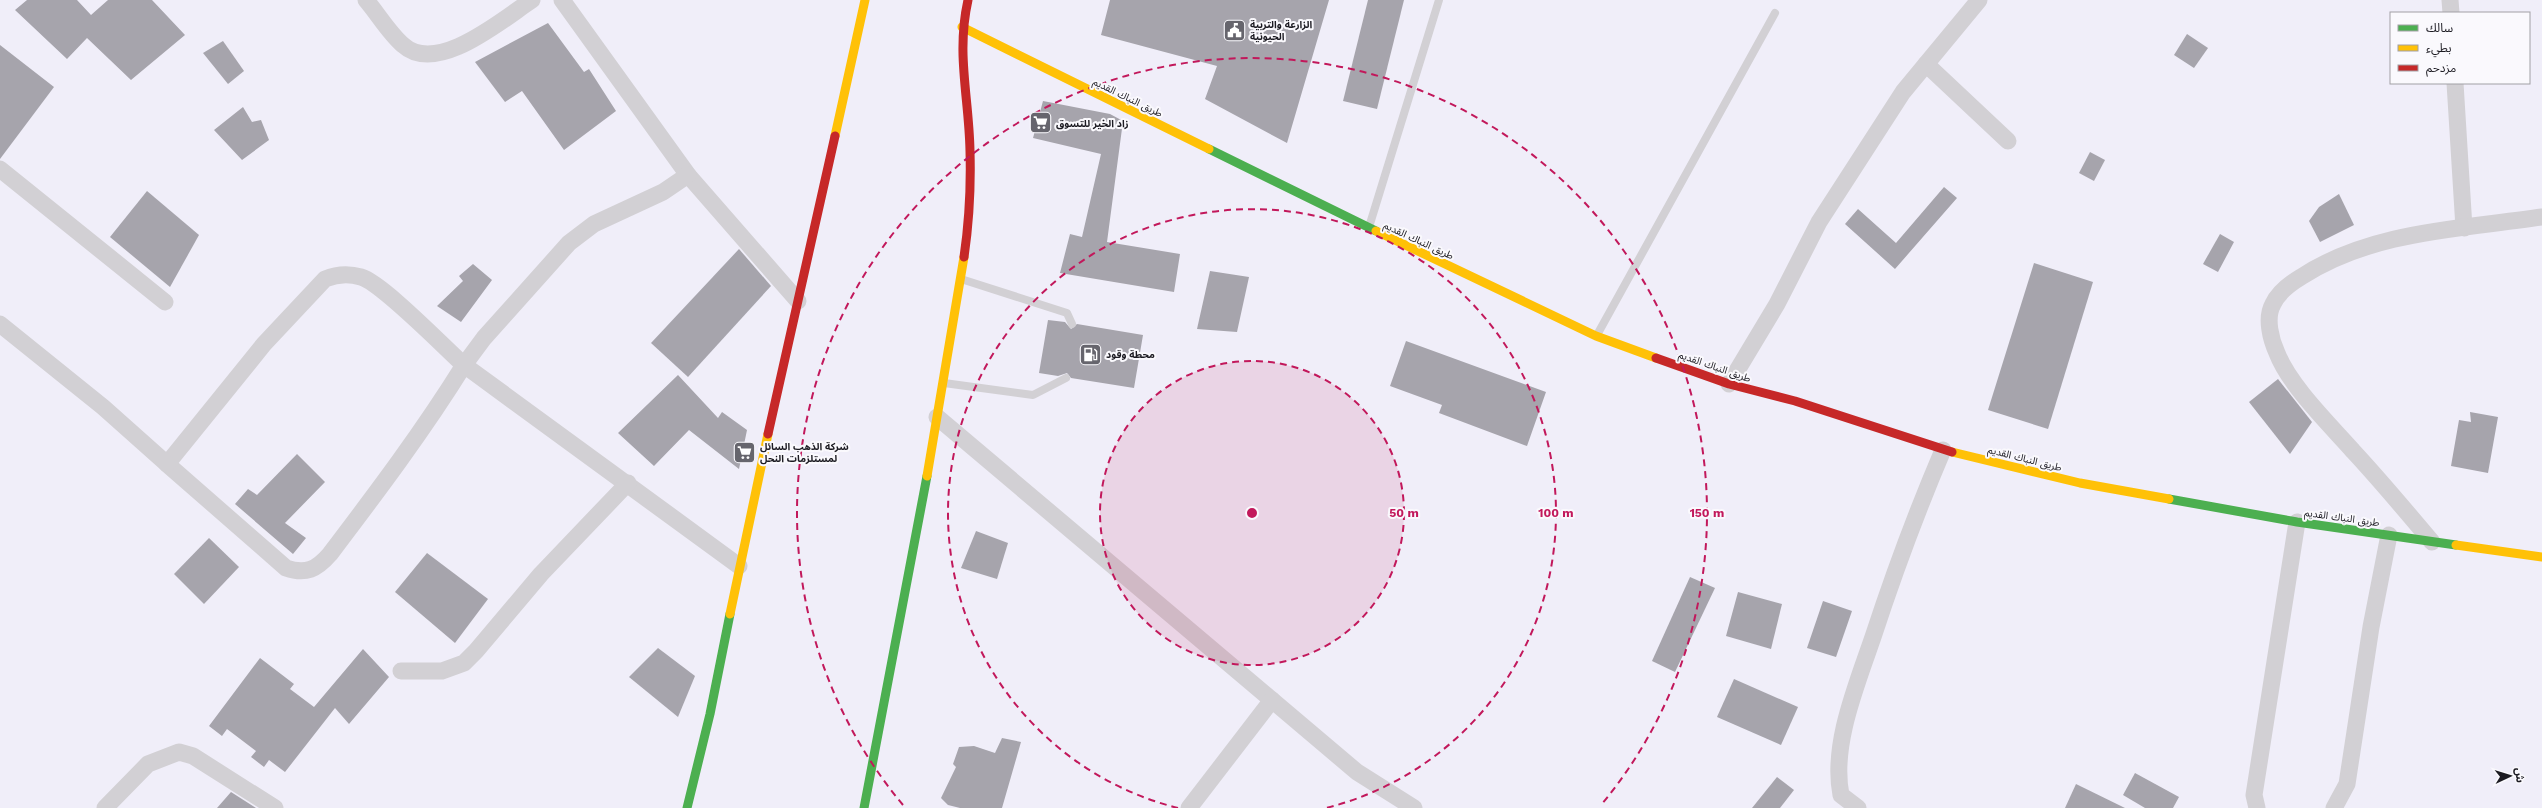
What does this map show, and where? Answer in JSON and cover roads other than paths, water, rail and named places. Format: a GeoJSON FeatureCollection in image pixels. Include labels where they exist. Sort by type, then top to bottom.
{"type":"FeatureCollection","features":[{"type":"Feature","properties":{"kind":"main road"},"geometry":{"type":"LineString","coordinates":[[687,808],[710,714],[740,566],[865,0]]}},
{"type":"Feature","properties":{"kind":"main road"},"geometry":{"type":"LineString","coordinates":[[864,808],[944,383],[968,230],[971,187],[970,151],[963,79],[962,27],[968,0]]}},
{"type":"Feature","properties":{"kind":"main road","name":"طريق النباك القديم"},"geometry":{"type":"LineString","coordinates":[[962,27],[1369,228],[1596,336],[1729,384],[1795,401],[1943,450],[2080,483],[2298,522],[2542,557]]}},
{"type":"Feature","properties":{"kind":"street"},"geometry":{"type":"LineString","coordinates":[[366,0],[403,46],[417,53],[429,54],[456,50],[532,0]]}},
{"type":"Feature","properties":{"kind":"street"},"geometry":{"type":"LineString","coordinates":[[562,0],[688,175],[798,302]]}},
{"type":"Feature","properties":{"kind":"street"},"geometry":{"type":"LineString","coordinates":[[1729,384],[1777,304],[1820,222],[1902,92],[1979,0]]}},
{"type":"Feature","properties":{"kind":"street"},"geometry":{"type":"LineString","coordinates":[[2450,0],[2451,12]]}},
{"type":"Feature","properties":{"kind":"street"},"geometry":{"type":"LineString","coordinates":[[1926,64],[2008,142]]}},
{"type":"Feature","properties":{"kind":"street"},"geometry":{"type":"LineString","coordinates":[[2455,84],[2464,228]]}},
{"type":"Feature","properties":{"kind":"street"},"geometry":{"type":"LineString","coordinates":[[0,169],[165,302]]}},
{"type":"Feature","properties":{"kind":"street"},"geometry":{"type":"LineString","coordinates":[[0,324],[103,407],[286,568],[297,572],[310,571],[320,565],[330,554],[388,478],[429,422],[464,365],[484,338],[569,243],[594,224],[663,192],[688,175]]}},
{"type":"Feature","properties":{"kind":"street"},"geometry":{"type":"LineString","coordinates":[[2432,542],[2319,413],[2277,355],[2269,331],[2272,304],[2289,284],[2319,265],[2361,247],[2403,237],[2542,217]]}},
{"type":"Feature","properties":{"kind":"street"},"geometry":{"type":"LineString","coordinates":[[167,464],[264,344],[325,279],[337,274],[362,277],[373,282],[464,365],[740,566]]}},
{"type":"Feature","properties":{"kind":"street"},"geometry":{"type":"LineString","coordinates":[[937,417],[1357,772],[1414,808]]}},
{"type":"Feature","properties":{"kind":"street"},"geometry":{"type":"LineString","coordinates":[[1858,808],[1841,795],[1838,777],[1838,760],[1853,693],[1916,512],[1943,450]]}},
{"type":"Feature","properties":{"kind":"street"},"geometry":{"type":"LineString","coordinates":[[401,671],[442,671],[464,663],[476,651],[541,574],[628,483]]}},
{"type":"Feature","properties":{"kind":"street"},"geometry":{"type":"LineString","coordinates":[[2256,808],[2254,796],[2298,522]]}},
{"type":"Feature","properties":{"kind":"street"},"geometry":{"type":"LineString","coordinates":[[2334,808],[2347,784],[2371,627],[2389,535]]}},
{"type":"Feature","properties":{"kind":"street"},"geometry":{"type":"LineString","coordinates":[[1189,808],[1272,700]]}},
{"type":"Feature","properties":{"kind":"street"},"geometry":{"type":"LineString","coordinates":[[105,808],[148,764],[179,752],[194,756],[275,808]]}},
{"type":"Feature","properties":{"kind":"lane"},"geometry":{"type":"LineString","coordinates":[[1369,228],[1439,0]]}},
{"type":"Feature","properties":{"kind":"lane"},"geometry":{"type":"LineString","coordinates":[[1596,336],[1774,13]]}},
{"type":"Feature","properties":{"kind":"lane"},"geometry":{"type":"LineString","coordinates":[[961,278],[1067,313],[1072,324]]}},
{"type":"Feature","properties":{"kind":"lane"},"geometry":{"type":"LineString","coordinates":[[944,383],[1033,395],[1066,378]]}},
{"type":"Feature","properties":{"kind":"place","name":"الزارعة والتربية الحيونية"},"geometry":{"type":"Point","coordinates":[1234,30]}},
{"type":"Feature","properties":{"kind":"place","name":"زاد الخير للتسوق"},"geometry":{"type":"Point","coordinates":[1041,123]}},
{"type":"Feature","properties":{"kind":"place","name":"محطة وقود"},"geometry":{"type":"Point","coordinates":[1091,354]}},
{"type":"Feature","properties":{"kind":"place","name":"شركة الذهب السائل لمستلزمات النحل"},"geometry":{"type":"Point","coordinates":[744,452]}}]}
